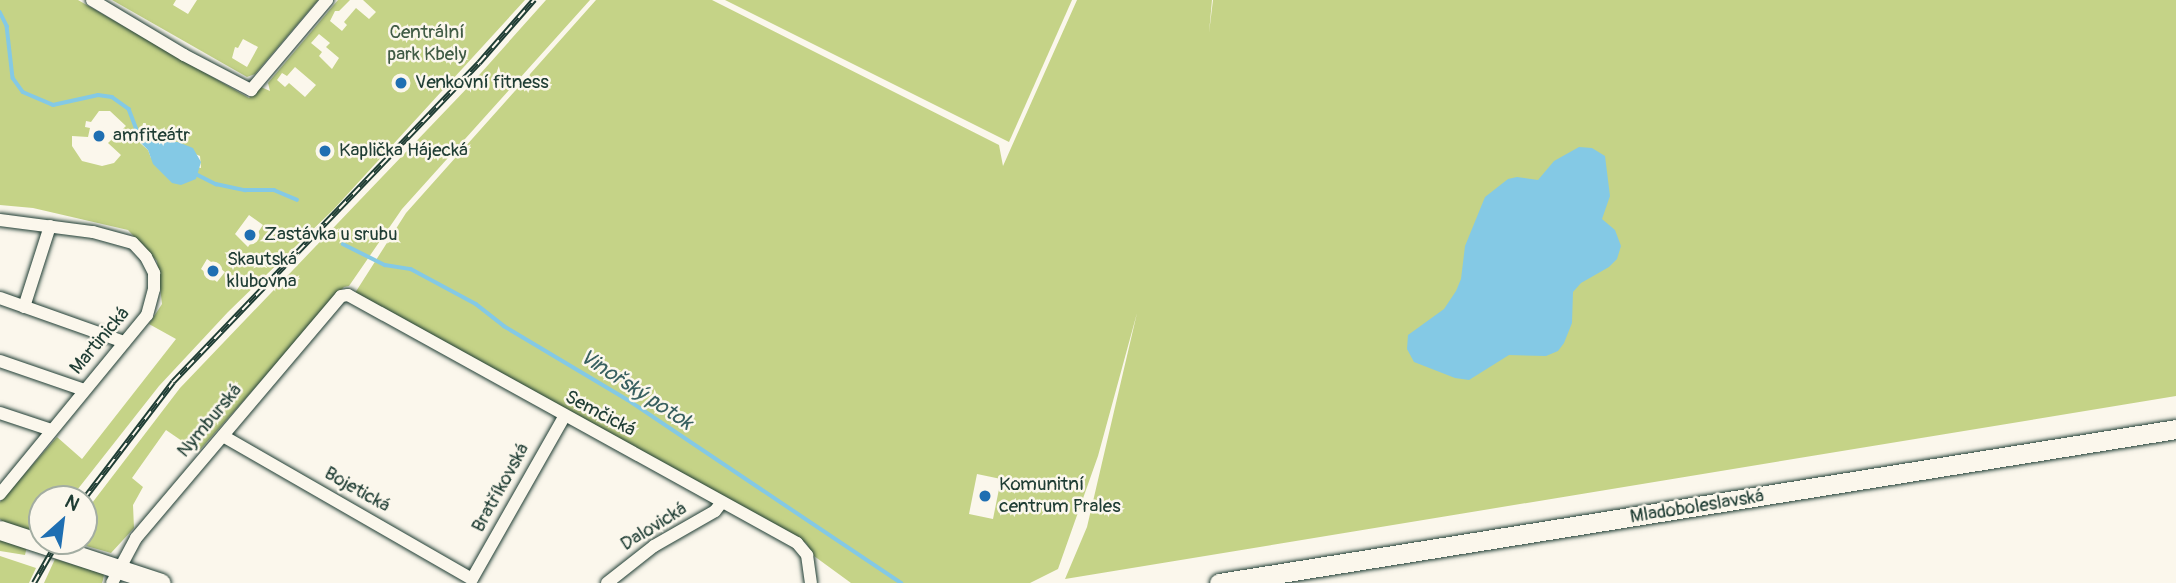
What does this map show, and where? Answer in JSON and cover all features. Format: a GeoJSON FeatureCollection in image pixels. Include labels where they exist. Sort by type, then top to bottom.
{"type":"FeatureCollection","features":[{"type":"Feature","properties":{"kind":"main road","name":"Mladoboleslavská"},"geometry":{"type":"LineString","coordinates":[[1219,583],[2176,429]]}},
{"type":"Feature","properties":{"kind":"main road"},"geometry":{"type":"LineString","coordinates":[[0,530],[116,576],[161,583]]}},
{"type":"Feature","properties":{"kind":"street"},"geometry":{"type":"LineString","coordinates":[[92,0],[184,55],[251,90],[327,0]]}},
{"type":"Feature","properties":{"kind":"street","name":"Martinická"},"geometry":{"type":"LineString","coordinates":[[0,220],[93,232],[133,243],[146,257],[153,273],[147,315],[0,494]]}},
{"type":"Feature","properties":{"kind":"street"},"geometry":{"type":"LineString","coordinates":[[24,307],[50,226]]}},
{"type":"Feature","properties":{"kind":"street","name":"Semčická"},"geometry":{"type":"LineString","coordinates":[[348,295],[564,417],[797,543],[807,555],[811,583]]}},
{"type":"Feature","properties":{"kind":"street","name":"Nymburská"},"geometry":{"type":"LineString","coordinates":[[116,576],[136,538],[341,296],[348,295]]}},
{"type":"Feature","properties":{"kind":"street"},"geometry":{"type":"LineString","coordinates":[[3,303],[24,307],[124,342]]}},
{"type":"Feature","properties":{"kind":"street"},"geometry":{"type":"LineString","coordinates":[[0,361],[83,390]]}},
{"type":"Feature","properties":{"kind":"street"},"geometry":{"type":"LineString","coordinates":[[0,413],[51,430]]}},
{"type":"Feature","properties":{"kind":"street","name":"Bratříkovská"},"geometry":{"type":"LineString","coordinates":[[472,579],[564,417]]}},
{"type":"Feature","properties":{"kind":"street","name":"Bojetická"},"geometry":{"type":"LineString","coordinates":[[223,436],[472,579]]}},
{"type":"Feature","properties":{"kind":"street","name":"Dalovická"},"geometry":{"type":"LineString","coordinates":[[607,583],[654,546],[715,511],[722,502]]}},
{"type":"Feature","properties":{"kind":"green space","name":"Centrální park Kbely"},"geometry":{"type":"Polygon","coordinates":[[[0,0],[78,0],[249,98],[261,87],[270,91],[268,83],[338,0],[350,0],[339,11],[335,11],[330,21],[342,31],[347,25],[344,22],[356,8],[369,19],[376,12],[363,0],[525,0],[334,209],[228,312],[159,386],[81,485],[28,485],[28,531],[0,519],[0,502],[57,437],[82,459],[176,339],[149,324],[162,304],[157,261],[128,230],[33,208],[0,205],[0,0]],[[319,34],[311,43],[322,52],[319,56],[332,69],[339,58],[326,47],[330,43],[319,34]],[[295,67],[287,76],[282,73],[277,80],[285,87],[289,83],[305,97],[316,85],[295,67]],[[99,111],[91,122],[86,121],[85,127],[90,128],[88,137],[72,136],[72,146],[82,161],[102,166],[114,163],[121,155],[108,143],[126,126],[110,111],[99,111]],[[142,135],[140,143],[148,150],[151,158],[201,168],[200,156],[142,135]],[[249,215],[235,234],[248,247],[263,225],[249,215]],[[207,259],[201,269],[217,282],[225,272],[207,259]]]}},
{"type":"Feature","properties":{"kind":"green space"},"geometry":{"type":"Polygon","coordinates":[[[112,0],[176,0],[173,5],[188,14],[197,0],[318,0],[255,74],[247,77],[112,0]],[[243,39],[238,48],[235,47],[232,58],[247,67],[258,47],[243,39]]]}},
{"type":"Feature","properties":{"kind":"green space"},"geometry":{"type":"Polygon","coordinates":[[[546,0],[590,0],[402,209],[349,286],[344,287],[198,452],[166,430],[132,478],[143,487],[133,505],[134,528],[111,553],[98,549],[98,495],[180,388],[472,83],[546,0]]]}},
{"type":"Feature","properties":{"kind":"green space"},"geometry":{"type":"Polygon","coordinates":[[[596,0],[712,0],[999,145],[1003,166],[1077,0],[1212,0],[1209,33],[1213,0],[2176,0],[2176,396],[1065,579],[1087,527],[1137,313],[1098,456],[1058,569],[1030,583],[851,583],[814,556],[806,543],[355,293],[406,213],[596,0]],[[977,474],[969,514],[993,519],[1001,479],[977,474]]]}},
{"type":"Feature","properties":{"kind":"green space"},"geometry":{"type":"Polygon","coordinates":[[[725,0],[1072,0],[1009,142],[725,0]]]}},
{"type":"Feature","properties":{"kind":"green space"},"geometry":{"type":"Polygon","coordinates":[[[0,537],[27,546],[25,555],[0,551],[0,537]]]}},
{"type":"Feature","properties":{"kind":"green space"},"geometry":{"type":"Polygon","coordinates":[[[0,556],[36,568],[29,583],[0,583],[0,556]]]}},
{"type":"Feature","properties":{"kind":"green space"},"geometry":{"type":"Polygon","coordinates":[[[55,559],[104,574],[102,583],[44,583],[55,559]]]}},
{"type":"Feature","properties":{"kind":"water"},"geometry":{"type":"Polygon","coordinates":[[[139,132],[151,140],[178,142],[193,148],[201,162],[196,179],[181,185],[172,183],[153,164],[148,150],[135,135],[139,132]]]}},
{"type":"Feature","properties":{"kind":"water"},"geometry":{"type":"Polygon","coordinates":[[[1579,147],[1592,148],[1605,156],[1610,196],[1602,219],[1615,230],[1621,246],[1617,259],[1609,267],[1581,283],[1573,292],[1572,323],[1558,351],[1546,356],[1509,355],[1469,380],[1455,378],[1414,362],[1407,349],[1408,335],[1444,309],[1456,291],[1461,279],[1465,246],[1485,197],[1508,179],[1517,177],[1538,180],[1554,161],[1579,147]]]}},
{"type":"Feature","properties":{"kind":"waterway","name":"Vinořský potok"},"geometry":{"type":"LineString","coordinates":[[0,12],[7,26],[13,78],[23,92],[53,105],[98,95],[112,97],[129,109],[139,135]]}},
{"type":"Feature","properties":{"kind":"waterway","name":"Vinořský potok"},"geometry":{"type":"LineString","coordinates":[[194,173],[216,184],[245,190],[274,190],[297,200]]}},
{"type":"Feature","properties":{"kind":"waterway","name":"Vinořský potok"},"geometry":{"type":"LineString","coordinates":[[343,244],[385,265],[411,269],[476,304],[504,326],[628,400],[901,583]]}},
{"type":"Feature","properties":{"kind":"railway"},"geometry":{"type":"LineString","coordinates":[[95,485],[173,382],[479,63],[534,0]]}},
{"type":"Feature","properties":{"kind":"railway"},"geometry":{"type":"LineString","coordinates":[[34,583],[50,555]]}},
{"type":"Feature","properties":{"kind":"place","name":"Venkovní fitness"},"geometry":{"type":"Point","coordinates":[401,83]}},
{"type":"Feature","properties":{"kind":"place","name":"amfiteátr"},"geometry":{"type":"Point","coordinates":[99,136]}},
{"type":"Feature","properties":{"kind":"place","name":"Kaplička Hájecká"},"geometry":{"type":"Point","coordinates":[325,151]}},
{"type":"Feature","properties":{"kind":"place","name":"Zastávka u srubu"},"geometry":{"type":"Point","coordinates":[250,235]}},
{"type":"Feature","properties":{"kind":"place","name":"Skautská klubovna"},"geometry":{"type":"Point","coordinates":[213,271]}},
{"type":"Feature","properties":{"kind":"place","name":"Komunitní centrum Prales"},"geometry":{"type":"Point","coordinates":[985,496]}}]}
